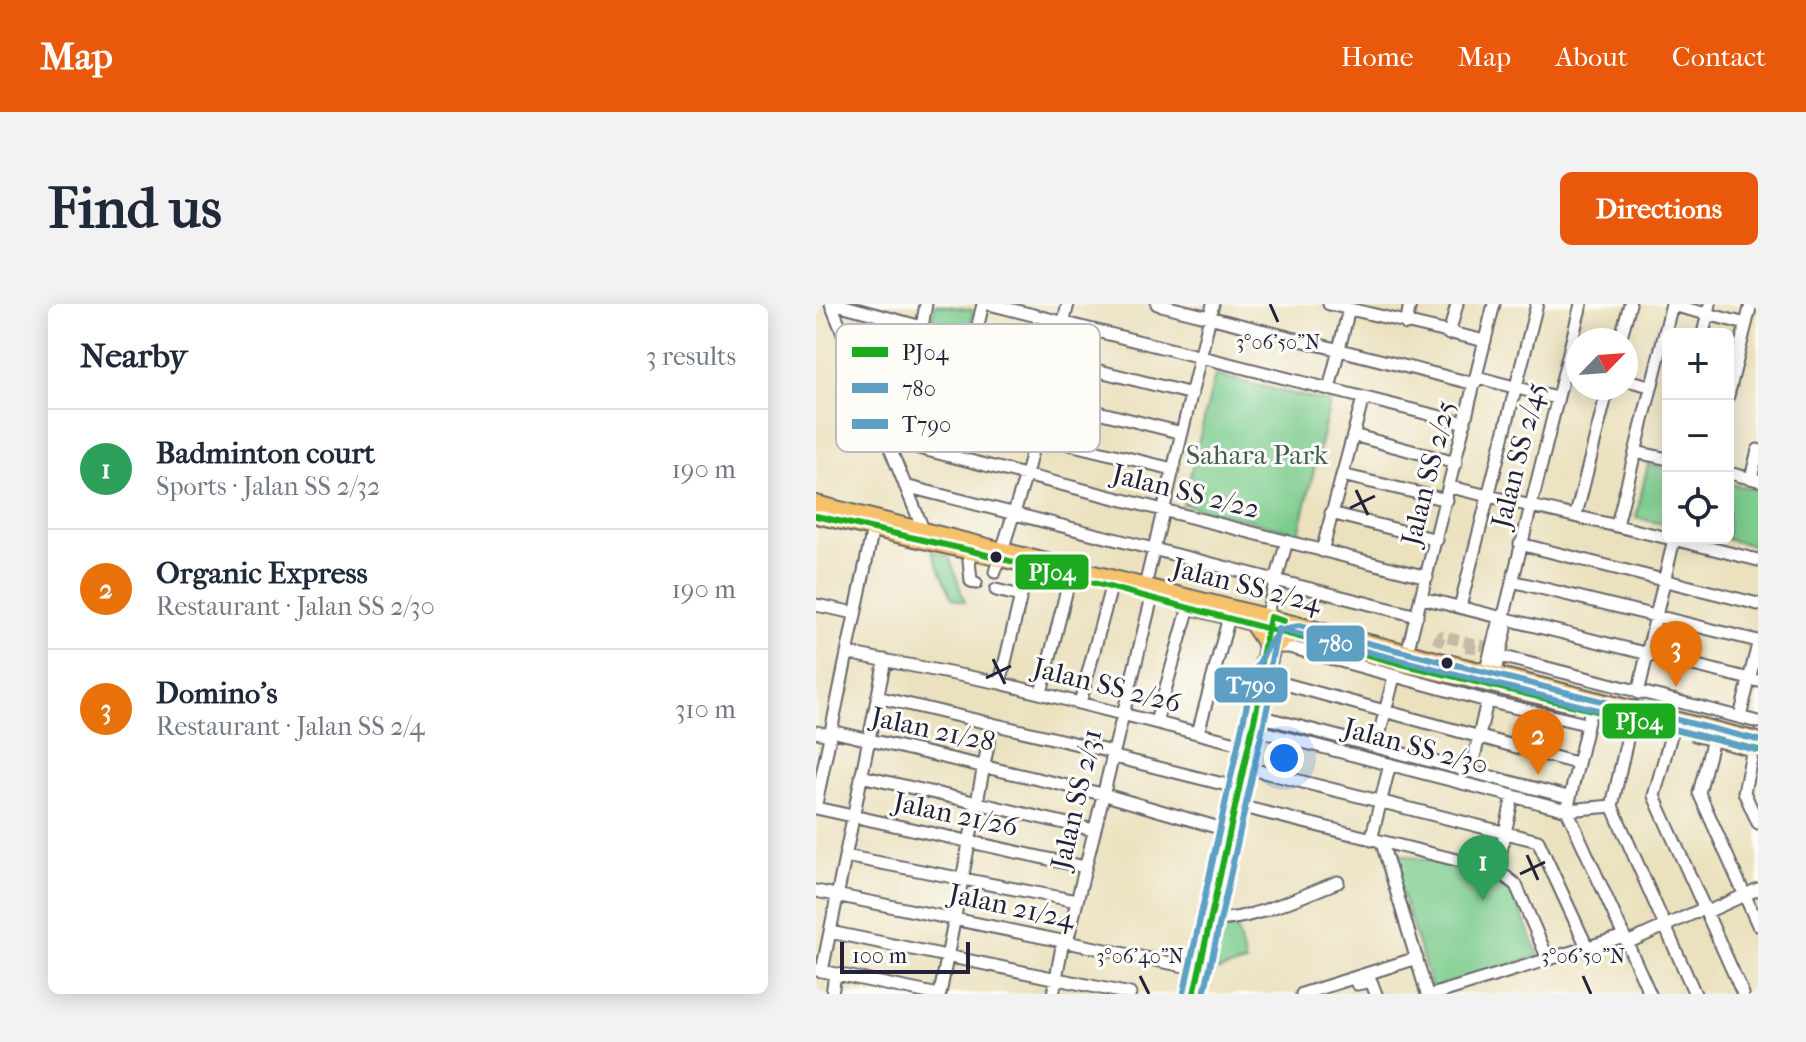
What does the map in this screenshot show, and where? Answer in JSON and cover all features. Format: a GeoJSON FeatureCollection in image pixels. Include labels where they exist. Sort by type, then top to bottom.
{"type":"FeatureCollection","features":[{"type":"Feature","properties":{"kind":"main road","name":"Jalan SS 2/24"},"geometry":{"type":"LineString","coordinates":[[816,503],[923,529],[1003,558],[1070,577],[1148,592],[1189,607],[1251,623],[1273,622],[1297,636],[1489,679],[1756,746]]}},
{"type":"Feature","properties":{"kind":"main road"},"geometry":{"type":"LineString","coordinates":[[858,513],[870,521],[873,528]]}},
{"type":"Feature","properties":{"kind":"main road","name":"Jalan SS 2/24"},"geometry":{"type":"LineString","coordinates":[[816,516],[1407,653],[1591,709],[1713,739],[1756,746]]}},
{"type":"Feature","properties":{"kind":"main road"},"geometry":{"type":"LineString","coordinates":[[1251,623],[1270,646],[1297,636]]}},
{"type":"Feature","properties":{"kind":"street"},"geometry":{"type":"LineString","coordinates":[[834,304],[911,324]]}},
{"type":"Feature","properties":{"kind":"street"},"geometry":{"type":"LineString","coordinates":[[834,304],[841,324]]}},
{"type":"Feature","properties":{"kind":"street"},"geometry":{"type":"LineString","coordinates":[[923,324],[926,304]]}},
{"type":"Feature","properties":{"kind":"street"},"geometry":{"type":"LineString","coordinates":[[980,324],[986,304],[1068,324]]}},
{"type":"Feature","properties":{"kind":"street"},"geometry":{"type":"LineString","coordinates":[[1064,323],[1068,304]]}},
{"type":"Feature","properties":{"kind":"street"},"geometry":{"type":"LineString","coordinates":[[1157,304],[1339,351],[1556,398]]}},
{"type":"Feature","properties":{"kind":"street","name":"Jalan SS 2/31"},"geometry":{"type":"LineString","coordinates":[[1053,994],[1112,754],[1148,592],[1154,550],[1213,304]]}},
{"type":"Feature","properties":{"kind":"street"},"geometry":{"type":"LineString","coordinates":[[1329,304],[1485,341]]}},
{"type":"Feature","properties":{"kind":"street"},"geometry":{"type":"LineString","coordinates":[[1406,324],[1410,304]]}},
{"type":"Feature","properties":{"kind":"street"},"geometry":{"type":"LineString","coordinates":[[1449,334],[1457,304]]}},
{"type":"Feature","properties":{"kind":"street","name":"Jalan SS 2/25"},"geometry":{"type":"LineString","coordinates":[[1407,653],[1494,304]]}},
{"type":"Feature","properties":{"kind":"street"},"geometry":{"type":"LineString","coordinates":[[1460,607],[1537,304]]}},
{"type":"Feature","properties":{"kind":"street"},"geometry":{"type":"LineString","coordinates":[[1623,328],[1630,304]]}},
{"type":"Feature","properties":{"kind":"street"},"geometry":{"type":"LineString","coordinates":[[1617,525],[1672,304],[1751,314],[1734,375]]}},
{"type":"Feature","properties":{"kind":"street","name":"Jalan SS 2/45"},"geometry":{"type":"LineString","coordinates":[[1489,679],[1497,627],[1503,619],[1578,305]]}},
{"type":"Feature","properties":{"kind":"street"},"geometry":{"type":"LineString","coordinates":[[1329,389],[1349,309]]}},
{"type":"Feature","properties":{"kind":"street"},"geometry":{"type":"LineString","coordinates":[[1100,332],[1465,423]]}},
{"type":"Feature","properties":{"kind":"street"},"geometry":{"type":"LineString","coordinates":[[1100,372],[1192,394]]}},
{"type":"Feature","properties":{"kind":"street"},"geometry":{"type":"LineString","coordinates":[[1638,383],[1650,386]]}},
{"type":"Feature","properties":{"kind":"street"},"geometry":{"type":"LineString","coordinates":[[1322,551],[1363,398]]}},
{"type":"Feature","properties":{"kind":"street"},"geometry":{"type":"LineString","coordinates":[[1576,515],[1605,400]]}},
{"type":"Feature","properties":{"kind":"street"},"geometry":{"type":"LineString","coordinates":[[1100,412],[1182,433]]}},
{"type":"Feature","properties":{"kind":"street"},"geometry":{"type":"LineString","coordinates":[[1353,435],[1456,463]]}},
{"type":"Feature","properties":{"kind":"street"},"geometry":{"type":"LineString","coordinates":[[1734,474],[1754,479],[1758,450]]}},
{"type":"Feature","properties":{"kind":"street"},"geometry":{"type":"LineString","coordinates":[[892,452],[923,529]]}},
{"type":"Feature","properties":{"kind":"street","name":"Jalan SS 2/22"},"geometry":{"type":"LineString","coordinates":[[935,452],[1427,577]]}},
{"type":"Feature","properties":{"kind":"street"},"geometry":{"type":"LineString","coordinates":[[1003,558],[1032,452]]}},
{"type":"Feature","properties":{"kind":"street"},"geometry":{"type":"LineString","coordinates":[[1097,452],[1173,469]]}},
{"type":"Feature","properties":{"kind":"street"},"geometry":{"type":"LineString","coordinates":[[1636,452],[1662,458]]}},
{"type":"Feature","properties":{"kind":"street"},"geometry":{"type":"LineString","coordinates":[[1342,475],[1447,500]]}},
{"type":"Feature","properties":{"kind":"street"},"geometry":{"type":"LineString","coordinates":[[905,486],[1417,616]]}},
{"type":"Feature","properties":{"kind":"street"},"geometry":{"type":"LineString","coordinates":[[1450,487],[1662,536]]}},
{"type":"Feature","properties":{"kind":"street"},"geometry":{"type":"LineString","coordinates":[[1331,513],[1437,540]]}},
{"type":"Feature","properties":{"kind":"street"},"geometry":{"type":"LineString","coordinates":[[816,806],[873,528]]}},
{"type":"Feature","properties":{"kind":"street"},"geometry":{"type":"LineString","coordinates":[[1194,994],[1264,676],[1269,670],[1276,579],[1287,541]]}},
{"type":"Feature","properties":{"kind":"street"},"geometry":{"type":"LineString","coordinates":[[1520,544],[1758,604]]}},
{"type":"Feature","properties":{"kind":"street"},"geometry":{"type":"LineString","coordinates":[[1638,693],[1665,580],[1669,544]]}},
{"type":"Feature","properties":{"kind":"street"},"geometry":{"type":"LineString","coordinates":[[1694,544],[1758,560]]}},
{"type":"Feature","properties":{"kind":"street"},"geometry":{"type":"LineString","coordinates":[[968,550],[971,581],[976,583]]}},
{"type":"Feature","properties":{"kind":"street"},"geometry":{"type":"LineString","coordinates":[[1000,683],[1028,566]]}},
{"type":"Feature","properties":{"kind":"street"},"geometry":{"type":"LineString","coordinates":[[1041,693],[1070,577]]}},
{"type":"Feature","properties":{"kind":"street"},"geometry":{"type":"LineString","coordinates":[[1512,581],[1758,642],[1754,680],[1740,717]]}},
{"type":"Feature","properties":{"kind":"street"},"geometry":{"type":"LineString","coordinates":[[1080,703],[1111,587]]}},
{"type":"Feature","properties":{"kind":"street"},"geometry":{"type":"LineString","coordinates":[[996,590],[1021,596]]}},
{"type":"Feature","properties":{"kind":"street"},"geometry":{"type":"LineString","coordinates":[[1422,598],[1754,680]]}},
{"type":"Feature","properties":{"kind":"street"},"geometry":{"type":"LineString","coordinates":[[816,605],[855,613]]}},
{"type":"Feature","properties":{"kind":"street"},"geometry":{"type":"LineString","coordinates":[[1156,722],[1189,607]]}},
{"type":"Feature","properties":{"kind":"street"},"geometry":{"type":"LineString","coordinates":[[1198,733],[1229,617]]}},
{"type":"Feature","properties":{"kind":"street","name":"Jalan SS 2/45"},"geometry":{"type":"LineString","coordinates":[[1489,679],[1500,656],[1506,629],[1503,619]]}},
{"type":"Feature","properties":{"kind":"street"},"geometry":{"type":"LineString","coordinates":[[1270,646],[1289,647],[1394,677],[1586,724]]}},
{"type":"Feature","properties":{"kind":"street","name":"Jalan SS 2/26"},"geometry":{"type":"LineString","coordinates":[[847,653],[1000,683],[1248,746]]}},
{"type":"Feature","properties":{"kind":"street"},"geometry":{"type":"LineString","coordinates":[[1500,656],[1758,722]]}},
{"type":"Feature","properties":{"kind":"street"},"geometry":{"type":"LineString","coordinates":[[885,660],[830,932],[819,970],[928,993]]}},
{"type":"Feature","properties":{"kind":"street"},"geometry":{"type":"LineString","coordinates":[[1264,676],[1576,763]]}},
{"type":"Feature","properties":{"kind":"street"},"geometry":{"type":"LineString","coordinates":[[1376,747],[1394,677]]}},
{"type":"Feature","properties":{"kind":"street"},"geometry":{"type":"LineString","coordinates":[[877,697],[1239,788]]}},
{"type":"Feature","properties":{"kind":"street"},"geometry":{"type":"LineString","coordinates":[[1471,771],[1487,701]]}},
{"type":"Feature","properties":{"kind":"street"},"geometry":{"type":"LineString","coordinates":[[1591,709],[1567,810],[1650,994]]}},
{"type":"Feature","properties":{"kind":"street"},"geometry":{"type":"LineString","coordinates":[[1255,715],[1568,797]]}},
{"type":"Feature","properties":{"kind":"street"},"geometry":{"type":"LineString","coordinates":[[1632,718],[1612,806],[1695,994]]}},
{"type":"Feature","properties":{"kind":"street"},"geometry":{"type":"LineString","coordinates":[[940,994],[992,724]]}},
{"type":"Feature","properties":{"kind":"street"},"geometry":{"type":"LineString","coordinates":[[1673,728],[1654,796],[1743,994]]}},
{"type":"Feature","properties":{"kind":"street","name":"Jalan SS 2/30"},"geometry":{"type":"LineString","coordinates":[[1252,729],[1567,810],[1612,806]]}},
{"type":"Feature","properties":{"kind":"street","name":"Jalan 21/28"},"geometry":{"type":"LineString","coordinates":[[816,732],[984,765],[1102,794],[1230,831]]}},
{"type":"Feature","properties":{"kind":"street"},"geometry":{"type":"LineString","coordinates":[[1713,739],[1699,793],[1758,925]]}},
{"type":"Feature","properties":{"kind":"street"},"geometry":{"type":"LineString","coordinates":[[1756,746],[1744,792],[1758,823]]}},
{"type":"Feature","properties":{"kind":"street"},"geometry":{"type":"LineString","coordinates":[[1390,764],[1380,802],[1377,842],[1427,994]]}},
{"type":"Feature","properties":{"kind":"street"},"geometry":{"type":"LineString","coordinates":[[1259,771],[1541,843],[1587,947]]}},
{"type":"Feature","properties":{"kind":"street"},"geometry":{"type":"LineString","coordinates":[[861,776],[1094,830]]}},
{"type":"Feature","properties":{"kind":"street"},"geometry":{"type":"LineString","coordinates":[[1497,870],[1513,796]]}},
{"type":"Feature","properties":{"kind":"street"},"geometry":{"type":"LineString","coordinates":[[1235,805],[1497,870],[1516,885],[1548,959]]}},
{"type":"Feature","properties":{"kind":"street","name":"Jalan 21/26"},"geometry":{"type":"LineString","coordinates":[[816,806],[1085,867]]}},
{"type":"Feature","properties":{"kind":"street"},"geometry":{"type":"LineString","coordinates":[[845,856],[1077,901]]}},
{"type":"Feature","properties":{"kind":"street"},"geometry":{"type":"LineString","coordinates":[[1210,919],[1220,920],[1251,913],[1338,882]]}},
{"type":"Feature","properties":{"kind":"street"},"geometry":{"type":"LineString","coordinates":[[1435,994],[1587,947],[1625,940],[1758,889]]}},
{"type":"Feature","properties":{"kind":"street","name":"Jalan 21/24"},"geometry":{"type":"LineString","coordinates":[[816,891],[1199,969]]}},
{"type":"Feature","properties":{"kind":"street"},"geometry":{"type":"LineString","coordinates":[[830,932],[1130,994]]}},
{"type":"Feature","properties":{"kind":"street"},"geometry":{"type":"LineString","coordinates":[[1320,992],[1417,958]]}},
{"type":"Feature","properties":{"kind":"street"},"geometry":{"type":"LineString","coordinates":[[832,994],[835,974]]}},
{"type":"Feature","properties":{"kind":"street"},"geometry":{"type":"LineString","coordinates":[[1302,994],[1343,991],[1368,980],[1376,994]]}},
{"type":"Feature","properties":{"kind":"green space"},"geometry":{"type":"Polygon","coordinates":[[[935,304],[973,310],[971,324],[931,324],[935,304]]]}},
{"type":"Feature","properties":{"kind":"green space","name":"Sahara Park"},"geometry":{"type":"Polygon","coordinates":[[[1215,375],[1330,403],[1299,533],[1183,504],[1215,375]]]}},
{"type":"Feature","properties":{"kind":"green space"},"geometry":{"type":"Polygon","coordinates":[[[1648,464],[1662,468],[1662,524],[1636,518],[1648,464]]]}},
{"type":"Feature","properties":{"kind":"green space"},"geometry":{"type":"Polygon","coordinates":[[[1734,484],[1758,490],[1757,546],[1734,541],[1734,484]]]}},
{"type":"Feature","properties":{"kind":"green space"},"geometry":{"type":"Polygon","coordinates":[[[932,551],[949,556],[965,602],[952,598],[932,551]]]}},
{"type":"Feature","properties":{"kind":"green space"},"geometry":{"type":"Polygon","coordinates":[[[1389,852],[1496,876],[1511,889],[1539,956],[1432,988],[1389,852]]]}},
{"type":"Feature","properties":{"kind":"green space"},"geometry":{"type":"Polygon","coordinates":[[[1236,927],[1246,963],[1211,972],[1218,930],[1236,927]]]}},
{"type":"Feature","properties":{"kind":"tunnel"},"geometry":{"type":"LineString","coordinates":[[1429,659],[1441,636],[1492,648]]}},
{"type":"Feature","properties":{"kind":"tunnel"},"geometry":{"type":"LineString","coordinates":[[1469,669],[1471,643]]}},
{"type":"Feature","properties":{"kind":"transit line","name":"PJ04"},"geometry":{"type":"LineString","coordinates":[[816,516],[968,550],[1406,665],[1758,750]]}},
{"type":"Feature","properties":{"kind":"transit line","name":"PJ04"},"geometry":{"type":"LineString","coordinates":[[1194,994],[1264,675],[1260,667],[1270,617],[1284,621]]}},
{"type":"Feature","properties":{"kind":"transit line","name":"T790"},"geometry":{"type":"LineString","coordinates":[[1184,992],[1254,672],[1270,642],[1281,631],[1299,626],[1758,740]]}},
{"type":"Feature","properties":{"kind":"transit line","name":"780"},"geometry":{"type":"LineString","coordinates":[[1204,994],[1274,677],[1270,666],[1278,629],[1756,750]]}},
{"type":"Feature","properties":{"kind":"place","name":"Domino's"},"geometry":{"type":"Point","coordinates":[1676,687]}},
{"type":"Feature","properties":{"kind":"place","name":"Organic Express"},"geometry":{"type":"Point","coordinates":[1538,775]}},
{"type":"Feature","properties":{"kind":"place","name":"Badminton court"},"geometry":{"type":"Point","coordinates":[1483,901]}}]}
